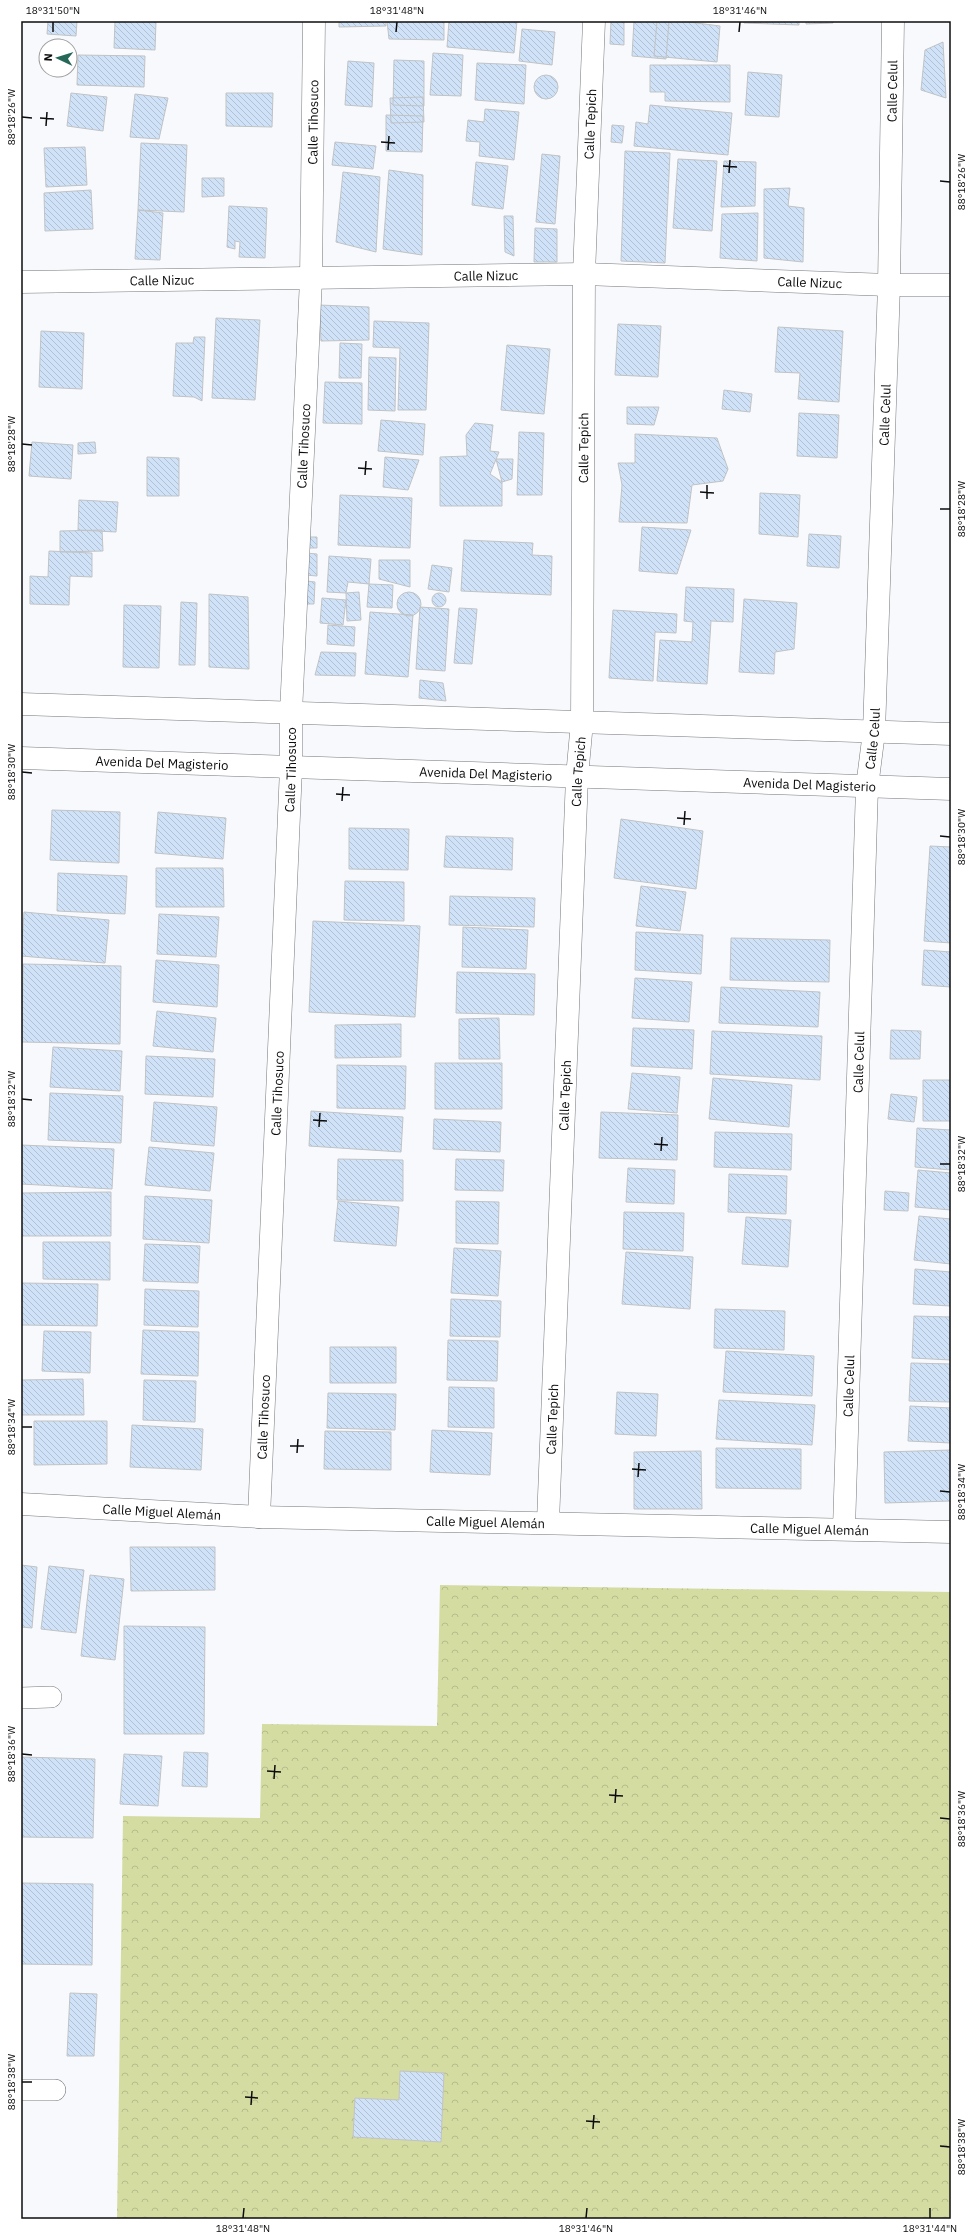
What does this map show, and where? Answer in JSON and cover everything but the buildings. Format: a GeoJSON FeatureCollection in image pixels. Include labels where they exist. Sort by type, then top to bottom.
{"type":"FeatureCollection","features":[{"type":"Feature","properties":{"kind":"street","name":"Calle Tihosuco"},"geometry":{"type":"LineString","coordinates":[[259,1517],[311,279],[314,21]]}},
{"type":"Feature","properties":{"kind":"street","name":"Calle Tepich"},"geometry":{"type":"LineString","coordinates":[[548,1522],[577,777],[582,722],[584,274],[594,21]]}},
{"type":"Feature","properties":{"kind":"street","name":"Calle Celul"},"geometry":{"type":"LineString","coordinates":[[844,1529],[867,787],[874,732],[889,285],[892,21]]}},
{"type":"Feature","properties":{"kind":"street","name":"Calle Nizuc"},"geometry":{"type":"LineString","coordinates":[[21,282],[584,274],[889,285],[951,285]]}},
{"type":"Feature","properties":{"kind":"street"},"geometry":{"type":"LineString","coordinates":[[21,704],[951,734]]}},
{"type":"Feature","properties":{"kind":"street","name":"Avenida Del Magisterio"},"geometry":{"type":"LineString","coordinates":[[21,758],[951,790]]}},
{"type":"Feature","properties":{"kind":"street","name":"Calle Miguel Alemán"},"geometry":{"type":"LineString","coordinates":[[21,1504],[259,1517],[548,1522],[951,1532]]}},
{"type":"Feature","properties":{"kind":"lane"},"geometry":{"type":"LineString","coordinates":[[21,1698],[51,1697]]}},
{"type":"Feature","properties":{"kind":"lane"},"geometry":{"type":"LineString","coordinates":[[21,2090],[55,2090]]}},
{"type":"Feature","properties":{"kind":"green space"},"geometry":{"type":"Polygon","coordinates":[[[440,1585],[951,1592],[951,2219],[117,2219],[123,1816],[260,1818],[262,1724],[437,1726],[440,1585]]]}}]}
